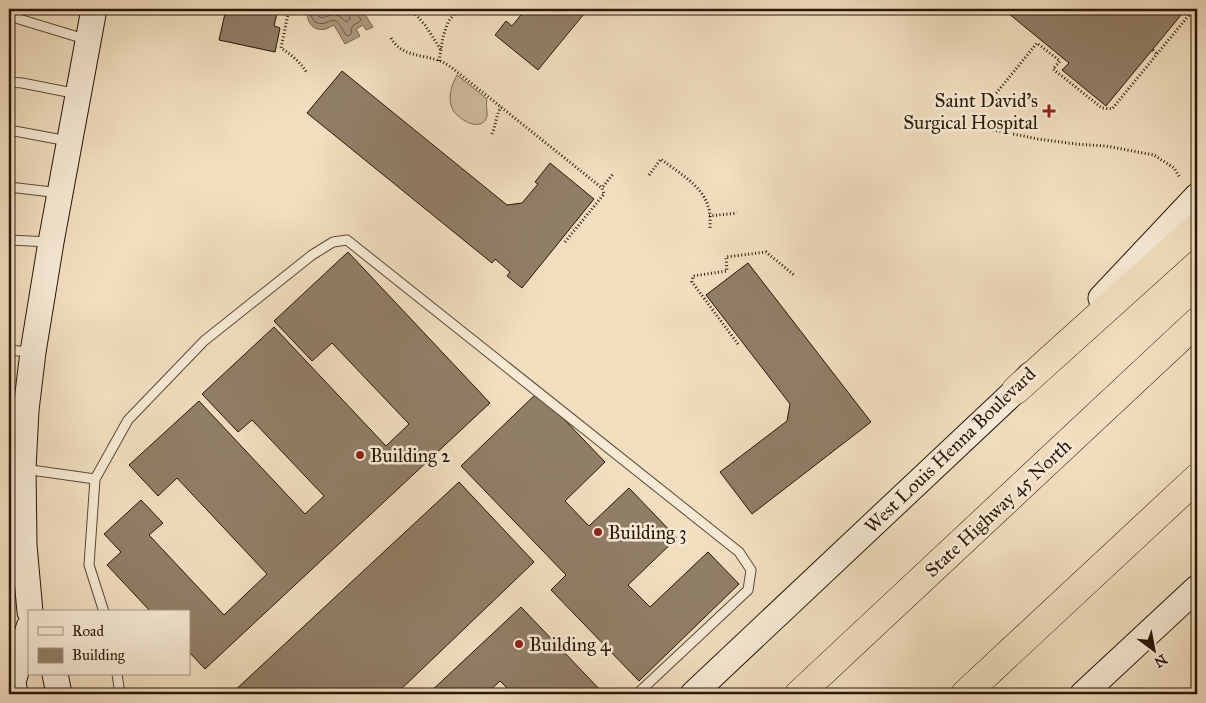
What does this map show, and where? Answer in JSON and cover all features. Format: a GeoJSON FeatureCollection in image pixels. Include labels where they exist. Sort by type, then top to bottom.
{"type":"FeatureCollection","features":[{"type":"Feature","properties":{"kind":"highway"},"geometry":{"type":"LineString","coordinates":[[1016,390],[1197,227]]}},
{"type":"Feature","properties":{"kind":"highway","name":"State Highway 45 North"},"geometry":{"type":"LineString","coordinates":[[799,694],[1197,322]]}},
{"type":"Feature","properties":{"kind":"highway"},"geometry":{"type":"LineString","coordinates":[[965,694],[1197,478]]}},
{"type":"Feature","properties":{"kind":"main road"},"geometry":{"type":"LineString","coordinates":[[30,610],[24,545],[23,469],[26,410],[33,352],[51,242],[94,9]]}},
{"type":"Feature","properties":{"kind":"main road","name":"West Louis Henna Boulevard"},"geometry":{"type":"LineString","coordinates":[[693,694],[1016,390],[1197,196]]}},
{"type":"Feature","properties":{"kind":"main road"},"geometry":{"type":"LineString","coordinates":[[1083,694],[1197,588]]}},
{"type":"Feature","properties":{"kind":"main road"},"geometry":{"type":"LineString","coordinates":[[15,694],[13,682],[28,630]]}},
{"type":"Feature","properties":{"kind":"main road"},"geometry":{"type":"LineString","coordinates":[[54,676],[59,694]]}},
{"type":"Feature","properties":{"kind":"lane"},"geometry":{"type":"LineString","coordinates":[[9,16],[88,40]]}},
{"type":"Feature","properties":{"kind":"lane"},"geometry":{"type":"LineString","coordinates":[[9,82],[78,94]]}},
{"type":"Feature","properties":{"kind":"lane"},"geometry":{"type":"LineString","coordinates":[[9,130],[70,141]]}},
{"type":"Feature","properties":{"kind":"lane"},"geometry":{"type":"LineString","coordinates":[[9,187],[60,193]]}},
{"type":"Feature","properties":{"kind":"lane"},"geometry":{"type":"LineString","coordinates":[[9,240],[51,242]]}},
{"type":"Feature","properties":{"kind":"lane"},"geometry":{"type":"LineString","coordinates":[[103,610],[89,565],[95,479],[128,420],[204,341],[312,255],[333,242],[347,240],[739,552],[751,570],[748,590],[636,694]]}},
{"type":"Feature","properties":{"kind":"lane"},"geometry":{"type":"LineString","coordinates":[[9,350],[33,352]]}},
{"type":"Feature","properties":{"kind":"lane"},"geometry":{"type":"LineString","coordinates":[[23,469],[95,479]]}},
{"type":"Feature","properties":{"kind":"lane"},"geometry":{"type":"LineString","coordinates":[[117,676],[120,694]]}},
{"type":"Feature","properties":{"kind":"path"},"geometry":{"type":"LineString","coordinates":[[289,9],[281,48],[300,62],[308,73]]}},
{"type":"Feature","properties":{"kind":"path"},"geometry":{"type":"LineString","coordinates":[[411,9],[425,24],[441,51]]}},
{"type":"Feature","properties":{"kind":"path"},"geometry":{"type":"LineString","coordinates":[[440,61],[443,37],[448,22],[458,9]]}},
{"type":"Feature","properties":{"kind":"path"},"geometry":{"type":"LineString","coordinates":[[994,96],[1037,43],[1060,62],[1053,69],[1102,108],[1112,109],[1194,9]]}},
{"type":"Feature","properties":{"kind":"path"},"geometry":{"type":"LineString","coordinates":[[391,38],[400,48],[440,61],[451,67],[602,188],[604,194],[565,242]]}},
{"type":"Feature","properties":{"kind":"path"},"geometry":{"type":"LineString","coordinates":[[1153,50],[1157,54]]}},
{"type":"Feature","properties":{"kind":"path"},"geometry":{"type":"LineString","coordinates":[[492,134],[501,107]]}},
{"type":"Feature","properties":{"kind":"path"},"geometry":{"type":"LineString","coordinates":[[985,123],[984,128],[1038,139],[1106,146],[1154,154],[1174,168],[1180,178]]}},
{"type":"Feature","properties":{"kind":"path"},"geometry":{"type":"LineString","coordinates":[[649,175],[661,159],[693,184],[703,195],[709,207],[710,230]]}},
{"type":"Feature","properties":{"kind":"path"},"geometry":{"type":"LineString","coordinates":[[602,188],[613,174]]}},
{"type":"Feature","properties":{"kind":"path"},"geometry":{"type":"LineString","coordinates":[[709,216],[737,213]]}},
{"type":"Feature","properties":{"kind":"path"},"geometry":{"type":"LineString","coordinates":[[738,344],[692,282],[693,276],[727,271],[726,257],[766,252],[794,274]]}},
{"type":"Feature","properties":{"kind":"shaded area"},"geometry":{"type":"Polygon","coordinates":[[[457,75],[487,99],[487,117],[483,123],[469,123],[459,117],[453,110],[450,101],[451,92],[457,75]]]}},
{"type":"Feature","properties":{"kind":"water"},"geometry":{"type":"Polygon","coordinates":[[[307,9],[355,9],[366,16],[373,27],[366,30],[363,25],[356,29],[360,36],[345,44],[334,25],[326,29],[317,29],[311,25],[307,9]]]}},
{"type":"Feature","properties":{"kind":"building"},"geometry":{"type":"Polygon","coordinates":[[[226,9],[278,9],[274,26],[280,28],[275,52],[219,40],[226,9]]]}},
{"type":"Feature","properties":{"kind":"building"},"geometry":{"type":"Polygon","coordinates":[[[524,9],[588,9],[538,70],[495,35],[506,21],[512,26],[524,9]]]}},
{"type":"Feature","properties":{"kind":"building"},"geometry":{"type":"Polygon","coordinates":[[[1003,9],[1186,9],[1106,106],[1062,70],[1069,63],[1003,9]]]}},
{"type":"Feature","properties":{"kind":"building"},"geometry":{"type":"Polygon","coordinates":[[[9,25],[14,26],[10,44],[9,44],[9,25]]]}},
{"type":"Feature","properties":{"kind":"building"},"geometry":{"type":"Polygon","coordinates":[[[342,71],[507,205],[522,203],[538,184],[535,182],[550,163],[594,199],[522,288],[507,276],[510,272],[495,259],[492,263],[307,113],[342,71]]]}},
{"type":"Feature","properties":{"kind":"building","name":"Building 2"},"geometry":{"type":"Polygon","coordinates":[[[348,252],[490,403],[205,669],[190,653],[190,610],[149,610],[107,565],[121,552],[104,534],[141,500],[163,523],[149,535],[224,615],[267,574],[177,478],[158,496],[129,465],[199,401],[305,514],[324,496],[252,420],[238,432],[202,394],[274,327],[386,446],[409,424],[332,343],[312,361],[274,321],[348,252]]]}},
{"type":"Feature","properties":{"kind":"building"},"geometry":{"type":"Polygon","coordinates":[[[748,263],[871,422],[752,514],[720,472],[787,421],[790,404],[706,295],[748,263]]]}},
{"type":"Feature","properties":{"kind":"building","name":"Building 3"},"geometry":{"type":"Polygon","coordinates":[[[538,392],[605,462],[565,501],[589,526],[629,488],[677,538],[628,585],[650,607],[708,552],[739,584],[639,681],[551,590],[566,575],[461,466],[538,392]]]}},
{"type":"Feature","properties":{"kind":"building"},"geometry":{"type":"Polygon","coordinates":[[[459,482],[534,562],[396,694],[231,694],[459,482]]]}},
{"type":"Feature","properties":{"kind":"building","name":"Building 4"},"geometry":{"type":"Polygon","coordinates":[[[521,607],[604,694],[513,694],[500,681],[486,694],[428,694],[521,607]]]}},
{"type":"Feature","properties":{"kind":"place","name":"Saint David's Surgical Hospital"},"geometry":{"type":"Point","coordinates":[1049,111]}},
{"type":"Feature","properties":{"kind":"place","name":"Building 2"},"geometry":{"type":"Point","coordinates":[360,455]}},
{"type":"Feature","properties":{"kind":"place","name":"Building 3"},"geometry":{"type":"Point","coordinates":[598,532]}},
{"type":"Feature","properties":{"kind":"place","name":"Building 4"},"geometry":{"type":"Point","coordinates":[519,644]}}]}
